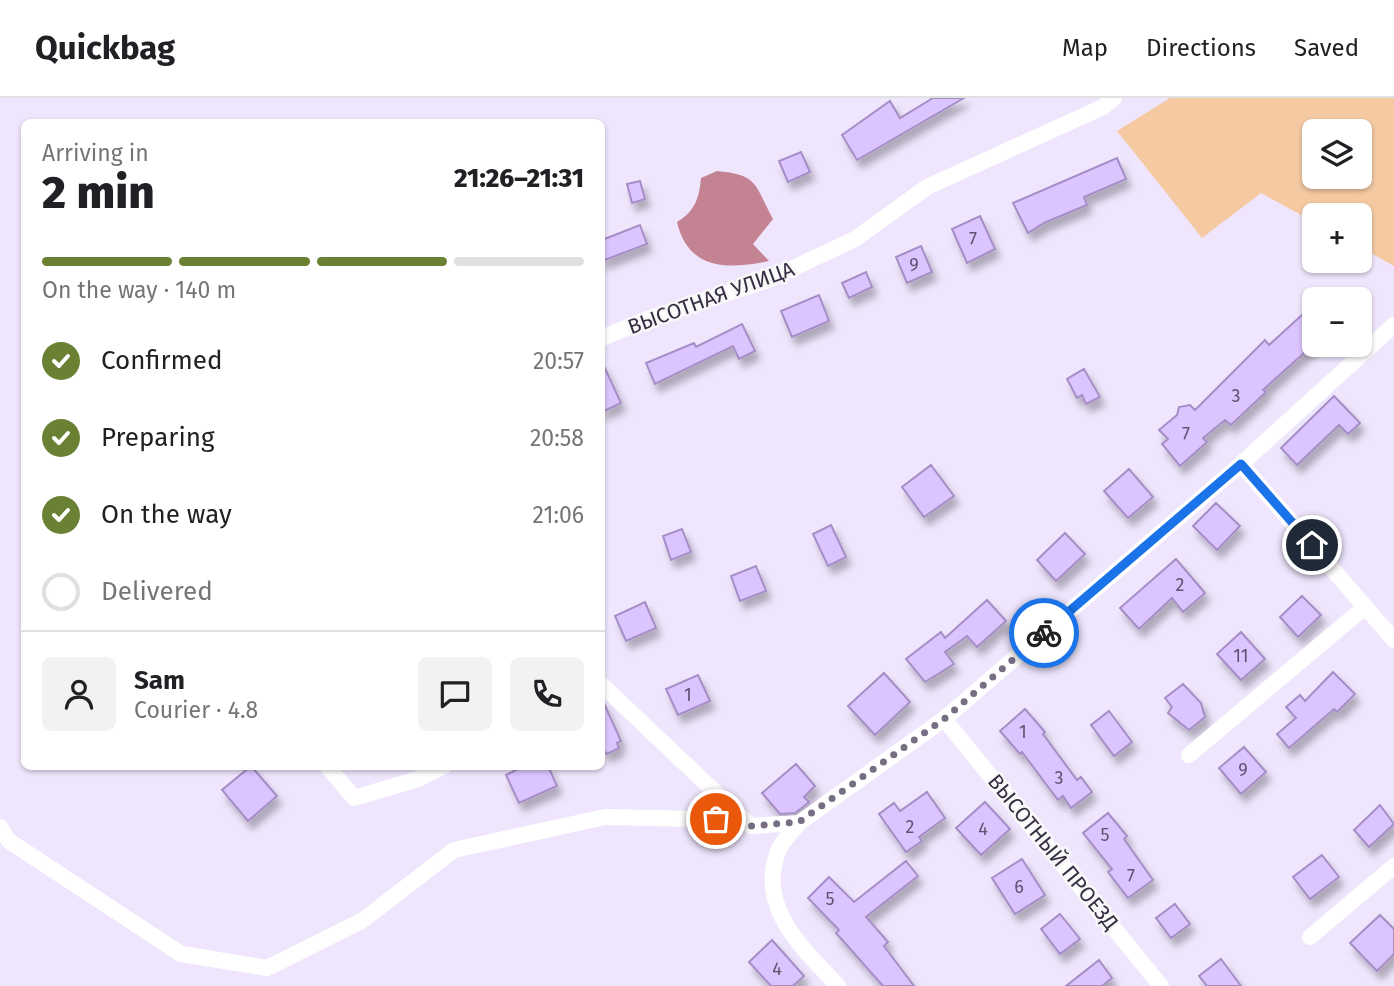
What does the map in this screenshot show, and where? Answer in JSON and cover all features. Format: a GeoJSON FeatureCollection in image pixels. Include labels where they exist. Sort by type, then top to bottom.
{"type":"FeatureCollection","features":[{"type":"Feature","properties":{"kind":"street","name":"ВЫСОТНАЯ УЛИЦА"},"geometry":{"type":"LineString","coordinates":[[605,337],[650,318],[768,280],[855,240],[927,187],[1103,107],[1114,98]]}},
{"type":"Feature","properties":{"kind":"street"},"geometry":{"type":"LineString","coordinates":[[838,986],[787,930],[771,893],[777,853],[799,822],[944,719],[1241,464],[1394,326]]}},
{"type":"Feature","properties":{"kind":"street"},"geometry":{"type":"LineString","coordinates":[[1241,464],[1394,640]]}},
{"type":"Feature","properties":{"kind":"street"},"geometry":{"type":"LineString","coordinates":[[1189,755],[1365,607]]}},
{"type":"Feature","properties":{"kind":"street"},"geometry":{"type":"LineString","coordinates":[[605,690],[751,826],[799,822]]}},
{"type":"Feature","properties":{"kind":"street","name":"ВЫСОТНЫЙ ПРОЕЗД"},"geometry":{"type":"LineString","coordinates":[[944,719],[1161,986]]}},
{"type":"Feature","properties":{"kind":"street"},"geometry":{"type":"LineString","coordinates":[[330,770],[354,798],[418,779],[436,770]]}},
{"type":"Feature","properties":{"kind":"street"},"geometry":{"type":"LineString","coordinates":[[0,827],[9,841],[181,954],[267,968],[363,920],[454,850],[605,817],[744,820]]}},
{"type":"Feature","properties":{"kind":"street"},"geometry":{"type":"LineString","coordinates":[[1310,937],[1394,866]]}},
{"type":"Feature","properties":{"kind":"shaded area"},"geometry":{"type":"Polygon","coordinates":[[[1170,98],[1394,98],[1394,266],[1372,254],[1372,203],[1302,203],[1302,215],[1261,193],[1202,238],[1117,131],[1170,98]]]}},
{"type":"Feature","properties":{"kind":"shaded area"},"geometry":{"type":"Polygon","coordinates":[[[717,171],[741,175],[758,189],[773,219],[753,244],[769,261],[739,265],[712,263],[690,250],[682,238],[677,222],[695,204],[701,178],[717,171]]]}},
{"type":"Feature","properties":{"kind":"building"},"geometry":{"type":"Polygon","coordinates":[[[933,98],[964,98],[857,160],[842,135],[890,101],[900,118],[933,98]]]}},
{"type":"Feature","properties":{"kind":"building"},"geometry":{"type":"Polygon","coordinates":[[[801,152],[810,172],[788,182],[779,161],[801,152]]]}},
{"type":"Feature","properties":{"kind":"building"},"geometry":{"type":"Polygon","coordinates":[[[1117,158],[1126,179],[1084,197],[1087,205],[1044,223],[1028,233],[1013,203],[1117,158]]]}},
{"type":"Feature","properties":{"kind":"building"},"geometry":{"type":"Polygon","coordinates":[[[640,181],[645,199],[632,203],[627,184],[640,181]]]}},
{"type":"Feature","properties":{"kind":"building"},"geometry":{"type":"Polygon","coordinates":[[[980,216],[995,249],[967,263],[952,229],[980,216]]]}},
{"type":"Feature","properties":{"kind":"building"},"geometry":{"type":"Polygon","coordinates":[[[640,225],[647,244],[605,260],[605,239],[640,225]]]}},
{"type":"Feature","properties":{"kind":"building"},"geometry":{"type":"Polygon","coordinates":[[[921,246],[932,272],[907,283],[896,257],[921,246]]]}},
{"type":"Feature","properties":{"kind":"building"},"geometry":{"type":"Polygon","coordinates":[[[866,272],[872,287],[849,298],[842,283],[866,272]]]}},
{"type":"Feature","properties":{"kind":"building"},"geometry":{"type":"Polygon","coordinates":[[[819,295],[829,321],[792,337],[781,311],[819,295]]]}},
{"type":"Feature","properties":{"kind":"building"},"geometry":{"type":"Polygon","coordinates":[[[1302,315],[1302,355],[1263,390],[1266,392],[1231,425],[1225,420],[1203,438],[1207,442],[1180,466],[1162,444],[1168,439],[1159,430],[1177,415],[1179,407],[1190,405],[1195,410],[1265,340],[1269,345],[1302,315]]]}},
{"type":"Feature","properties":{"kind":"building"},"geometry":{"type":"Polygon","coordinates":[[[742,324],[755,351],[739,359],[733,346],[655,384],[646,363],[694,343],[696,347],[742,324]]]}},
{"type":"Feature","properties":{"kind":"building"},"geometry":{"type":"Polygon","coordinates":[[[605,368],[621,403],[605,411],[605,368]]]}},
{"type":"Feature","properties":{"kind":"building"},"geometry":{"type":"Polygon","coordinates":[[[1084,369],[1100,397],[1086,404],[1082,395],[1077,398],[1067,379],[1084,369]]]}},
{"type":"Feature","properties":{"kind":"building"},"geometry":{"type":"Polygon","coordinates":[[[1334,396],[1360,423],[1348,434],[1339,425],[1297,465],[1281,448],[1334,396]]]}},
{"type":"Feature","properties":{"kind":"building"},"geometry":{"type":"Polygon","coordinates":[[[931,465],[954,496],[924,517],[902,487],[931,465]]]}},
{"type":"Feature","properties":{"kind":"building"},"geometry":{"type":"Polygon","coordinates":[[[1129,469],[1153,497],[1128,518],[1104,491],[1129,469]]]}},
{"type":"Feature","properties":{"kind":"building"},"geometry":{"type":"Polygon","coordinates":[[[1216,503],[1240,526],[1217,550],[1193,526],[1216,503]]]}},
{"type":"Feature","properties":{"kind":"building"},"geometry":{"type":"Polygon","coordinates":[[[831,525],[846,557],[828,566],[813,534],[831,525]]]}},
{"type":"Feature","properties":{"kind":"building"},"geometry":{"type":"Polygon","coordinates":[[[682,529],[691,552],[671,560],[663,536],[682,529]]]}},
{"type":"Feature","properties":{"kind":"building"},"geometry":{"type":"Polygon","coordinates":[[[1065,533],[1085,554],[1056,581],[1037,560],[1065,533]]]}},
{"type":"Feature","properties":{"kind":"building"},"geometry":{"type":"Polygon","coordinates":[[[1176,559],[1205,593],[1183,612],[1172,598],[1139,629],[1120,608],[1176,559]]]}},
{"type":"Feature","properties":{"kind":"building"},"geometry":{"type":"Polygon","coordinates":[[[756,566],[766,591],[740,601],[731,576],[756,566]]]}},
{"type":"Feature","properties":{"kind":"building"},"geometry":{"type":"Polygon","coordinates":[[[1302,596],[1321,615],[1298,637],[1280,617],[1302,596]]]}},
{"type":"Feature","properties":{"kind":"building"},"geometry":{"type":"Polygon","coordinates":[[[987,600],[1006,621],[977,647],[967,636],[945,652],[954,664],[925,682],[906,659],[941,632],[945,638],[987,600]]]}},
{"type":"Feature","properties":{"kind":"building"},"geometry":{"type":"Polygon","coordinates":[[[645,602],[656,628],[626,641],[615,616],[645,602]]]}},
{"type":"Feature","properties":{"kind":"building"},"geometry":{"type":"Polygon","coordinates":[[[1241,632],[1265,659],[1241,680],[1217,654],[1241,632]]]}},
{"type":"Feature","properties":{"kind":"building"},"geometry":{"type":"Polygon","coordinates":[[[1333,672],[1355,694],[1337,712],[1334,709],[1289,748],[1277,734],[1296,718],[1286,707],[1300,695],[1305,701],[1333,672]]]}},
{"type":"Feature","properties":{"kind":"building"},"geometry":{"type":"Polygon","coordinates":[[[884,673],[910,702],[875,735],[848,706],[884,673]]]}},
{"type":"Feature","properties":{"kind":"building"},"geometry":{"type":"Polygon","coordinates":[[[698,675],[710,701],[678,715],[666,689],[698,675]]]}},
{"type":"Feature","properties":{"kind":"building"},"geometry":{"type":"Polygon","coordinates":[[[1183,684],[1201,703],[1205,717],[1189,730],[1168,713],[1172,707],[1165,698],[1183,684]]]}},
{"type":"Feature","properties":{"kind":"building"},"geometry":{"type":"Polygon","coordinates":[[[605,706],[621,741],[617,743],[619,748],[607,754],[605,706]]]}},
{"type":"Feature","properties":{"kind":"building"},"geometry":{"type":"Polygon","coordinates":[[[1025,709],[1045,732],[1043,734],[1077,780],[1081,777],[1092,792],[1071,808],[1063,796],[1058,800],[1022,752],[1020,754],[1000,731],[1025,709]]]}},
{"type":"Feature","properties":{"kind":"building"},"geometry":{"type":"Polygon","coordinates":[[[1109,711],[1132,742],[1114,756],[1091,725],[1109,711]]]}},
{"type":"Feature","properties":{"kind":"building"},"geometry":{"type":"Polygon","coordinates":[[[1244,747],[1266,772],[1241,794],[1219,768],[1244,747]]]}},
{"type":"Feature","properties":{"kind":"building"},"geometry":{"type":"Polygon","coordinates":[[[796,764],[815,786],[804,797],[809,802],[803,807],[795,813],[780,814],[762,793],[796,764]]]}},
{"type":"Feature","properties":{"kind":"building"},"geometry":{"type":"Polygon","coordinates":[[[246,770],[254,770],[277,796],[248,821],[222,790],[246,770]]]}},
{"type":"Feature","properties":{"kind":"building"},"geometry":{"type":"Polygon","coordinates":[[[516,770],[550,770],[557,786],[519,803],[506,775],[516,770]]]}},
{"type":"Feature","properties":{"kind":"building"},"geometry":{"type":"Polygon","coordinates":[[[927,792],[945,818],[919,837],[922,841],[906,852],[879,814],[894,803],[900,811],[927,792]]]}},
{"type":"Feature","properties":{"kind":"building"},"geometry":{"type":"Polygon","coordinates":[[[985,802],[1010,829],[981,855],[956,828],[985,802]]]}},
{"type":"Feature","properties":{"kind":"building"},"geometry":{"type":"Polygon","coordinates":[[[1380,805],[1394,824],[1369,847],[1354,830],[1380,805]]]}},
{"type":"Feature","properties":{"kind":"building"},"geometry":{"type":"Polygon","coordinates":[[[1108,813],[1127,836],[1124,839],[1153,880],[1128,898],[1108,872],[1112,869],[1083,833],[1108,813]]]}},
{"type":"Feature","properties":{"kind":"building"},"geometry":{"type":"Polygon","coordinates":[[[1322,855],[1339,877],[1310,899],[1293,877],[1322,855]]]}},
{"type":"Feature","properties":{"kind":"building"},"geometry":{"type":"Polygon","coordinates":[[[1022,859],[1045,895],[1015,914],[992,878],[1022,859]]]}},
{"type":"Feature","properties":{"kind":"building"},"geometry":{"type":"Polygon","coordinates":[[[906,861],[918,876],[866,917],[888,942],[884,946],[914,986],[883,986],[836,933],[839,930],[808,898],[829,877],[854,902],[906,861]]]}},
{"type":"Feature","properties":{"kind":"building"},"geometry":{"type":"Polygon","coordinates":[[[1175,904],[1190,924],[1171,938],[1156,918],[1175,904]]]}},
{"type":"Feature","properties":{"kind":"building"},"geometry":{"type":"Polygon","coordinates":[[[1060,914],[1080,939],[1060,954],[1041,929],[1060,914]]]}},
{"type":"Feature","properties":{"kind":"building"},"geometry":{"type":"Polygon","coordinates":[[[1380,915],[1394,929],[1394,954],[1377,971],[1350,943],[1380,915]]]}},
{"type":"Feature","properties":{"kind":"building"},"geometry":{"type":"Polygon","coordinates":[[[772,940],[804,976],[793,986],[771,986],[749,962],[772,940]]]}},
{"type":"Feature","properties":{"kind":"building"},"geometry":{"type":"Polygon","coordinates":[[[1221,959],[1241,986],[1207,986],[1199,976],[1221,959]]]}},
{"type":"Feature","properties":{"kind":"building"},"geometry":{"type":"Polygon","coordinates":[[[1099,960],[1112,978],[1102,986],[1066,986],[1099,960]]]}},
{"type":"Feature","properties":{"kind":"way so far"},"geometry":{"type":"LineString","coordinates":[[716,819],[744,820],[751,826],[799,822],[944,719],[1044,633]]}},
{"type":"Feature","properties":{"kind":"route"},"geometry":{"type":"LineString","coordinates":[[1044,633],[1241,464],[1312,545]]}}]}
